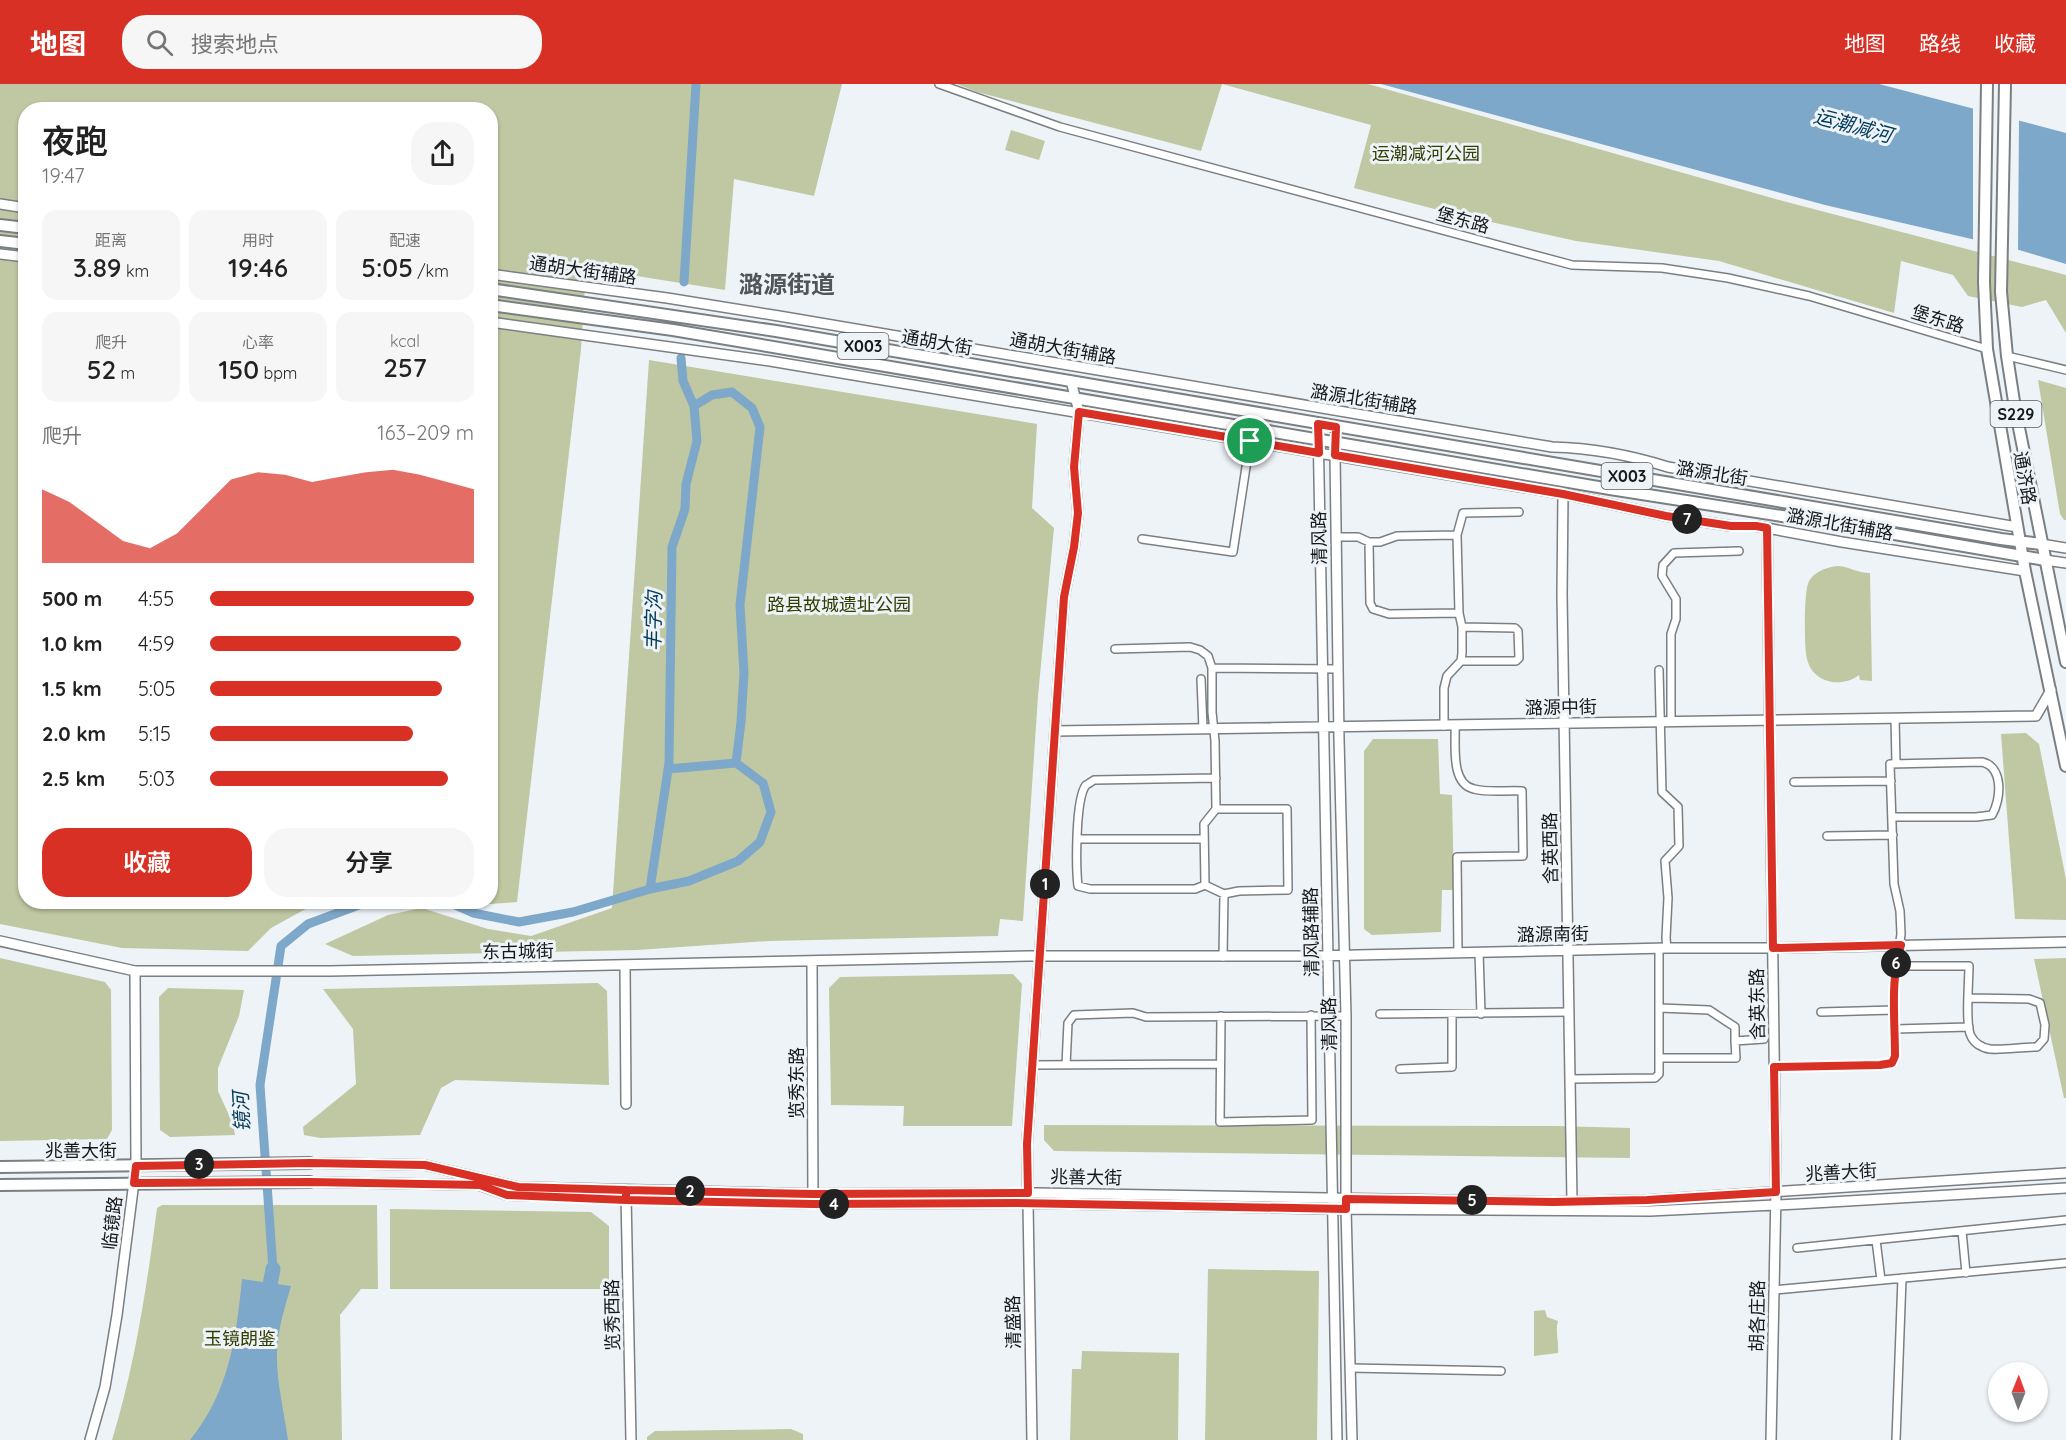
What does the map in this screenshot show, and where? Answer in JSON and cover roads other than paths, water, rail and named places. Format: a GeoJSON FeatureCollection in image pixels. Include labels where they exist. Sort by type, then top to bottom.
{"type":"FeatureCollection","features":[{"type":"Feature","properties":{"kind":"main road","name":"通济路"},"geometry":{"type":"LineString","coordinates":[[1987,86],[1984,282],[1987,349],[2022,556],[2066,766]]}},
{"type":"Feature","properties":{"kind":"main road","name":"通济路"},"geometry":{"type":"LineString","coordinates":[[2005,89],[2001,283],[2007,356],[2014,408],[2066,662]]}},
{"type":"Feature","properties":{"kind":"main road"},"geometry":{"type":"LineString","coordinates":[[0,225],[18,227]]}},
{"type":"Feature","properties":{"kind":"main road"},"geometry":{"type":"LineString","coordinates":[[0,241],[18,243]]}},
{"type":"Feature","properties":{"kind":"main road","name":"通胡大街"},"geometry":{"type":"LineString","coordinates":[[498,290],[709,320],[1235,410]]}},
{"type":"Feature","properties":{"kind":"main road","name":"通胡大街"},"geometry":{"type":"LineString","coordinates":[[498,306],[673,330],[1233,424]]}},
{"type":"Feature","properties":{"kind":"main road","name":"潞源北街"},"geometry":{"type":"LineString","coordinates":[[1235,410],[2041,544]]}},
{"type":"Feature","properties":{"kind":"main road","name":"潞源北街"},"geometry":{"type":"LineString","coordinates":[[1233,424],[1610,489],[2022,556]]}},
{"type":"Feature","properties":{"kind":"main road","name":"X003"},"geometry":{"type":"LineString","coordinates":[[2022,556],[2045,560]]}},
{"type":"Feature","properties":{"kind":"main road","name":"兆善大街"},"geometry":{"type":"LineString","coordinates":[[0,1167],[310,1163]]}},
{"type":"Feature","properties":{"kind":"main road","name":"兆善大街"},"geometry":{"type":"LineString","coordinates":[[0,1185],[310,1182]]}},
{"type":"Feature","properties":{"kind":"street","name":"堡东路"},"geometry":{"type":"LineString","coordinates":[[939,84],[1060,127],[1572,265],[1662,268],[1728,278],[1809,296],[1987,349]]}},
{"type":"Feature","properties":{"kind":"street"},"geometry":{"type":"LineString","coordinates":[[0,204],[18,207]]}},
{"type":"Feature","properties":{"kind":"street"},"geometry":{"type":"LineString","coordinates":[[0,254],[18,256]]}},
{"type":"Feature","properties":{"kind":"street","name":"通胡大街辅路"},"geometry":{"type":"LineString","coordinates":[[498,275],[755,312],[1238,395]]}},
{"type":"Feature","properties":{"kind":"street"},"geometry":{"type":"LineString","coordinates":[[498,323],[711,352],[1079,412],[1071,381]]}},
{"type":"Feature","properties":{"kind":"street"},"geometry":{"type":"LineString","coordinates":[[2007,356],[2066,370]]}},
{"type":"Feature","properties":{"kind":"street","name":"潞源北街辅路"},"geometry":{"type":"LineString","coordinates":[[1238,395],[1552,447],[1582,448],[1642,459],[1668,467],[2017,527]]}},
{"type":"Feature","properties":{"kind":"street","name":"潞源北街辅路"},"geometry":{"type":"LineString","coordinates":[[1079,412],[1563,494],[1666,516],[1731,526],[1756,526],[2025,571]]}},
{"type":"Feature","properties":{"kind":"street","name":"清盛路"},"geometry":{"type":"LineString","coordinates":[[1032,1440],[1027,1144],[1064,597],[1078,513],[1074,467],[1079,412]]}},
{"type":"Feature","properties":{"kind":"street","name":"清风路辅路"},"geometry":{"type":"LineString","coordinates":[[1318,424],[1336,1440]]}},
{"type":"Feature","properties":{"kind":"street","name":"清风路"},"geometry":{"type":"LineString","coordinates":[[1336,427],[1339,728],[1346,1016],[1346,1204],[1352,1440]]}},
{"type":"Feature","properties":{"kind":"street"},"geometry":{"type":"LineString","coordinates":[[1142,539],[1233,552],[1250,441]]}},
{"type":"Feature","properties":{"kind":"street","name":"含英西路"},"geometry":{"type":"LineString","coordinates":[[1563,494],[1562,595],[1572,1202]]}},
{"type":"Feature","properties":{"kind":"street"},"geometry":{"type":"LineString","coordinates":[[1444,726],[1444,688],[1447,676],[1461,661],[1462,627],[1459,613],[1457,534],[1463,513],[1519,512]]}},
{"type":"Feature","properties":{"kind":"street"},"geometry":{"type":"LineString","coordinates":[[1842,542],[1844,526]]}},
{"type":"Feature","properties":{"kind":"street","name":"含英东路"},"geometry":{"type":"LineString","coordinates":[[1767,528],[1776,1192]]}},
{"type":"Feature","properties":{"kind":"street"},"geometry":{"type":"LineString","coordinates":[[1336,537],[1358,537],[1369,542],[1380,542],[1397,536],[1457,534]]}},
{"type":"Feature","properties":{"kind":"street"},"geometry":{"type":"LineString","coordinates":[[1369,542],[1370,603],[1373,609],[1389,614],[1459,613]]}},
{"type":"Feature","properties":{"kind":"street"},"geometry":{"type":"LineString","coordinates":[[2041,544],[2066,548]]}},
{"type":"Feature","properties":{"kind":"street"},"geometry":{"type":"LineString","coordinates":[[1671,722],[1671,634],[1676,618],[1676,599],[1662,576],[1663,565],[1674,553],[1739,551]]}},
{"type":"Feature","properties":{"kind":"street"},"geometry":{"type":"LineString","coordinates":[[2045,560],[2066,563]]}},
{"type":"Feature","properties":{"kind":"street"},"geometry":{"type":"LineString","coordinates":[[1461,661],[1516,661],[1519,658],[1518,631],[1515,627],[1462,627]]}},
{"type":"Feature","properties":{"kind":"street"},"geometry":{"type":"LineString","coordinates":[[1115,649],[1190,647],[1208,656],[1212,668],[1216,809],[1204,824],[1205,885]]}},
{"type":"Feature","properties":{"kind":"street"},"geometry":{"type":"LineString","coordinates":[[1212,668],[1338,669]]}},
{"type":"Feature","properties":{"kind":"street"},"geometry":{"type":"LineString","coordinates":[[1570,1079],[1655,1078],[1659,1074],[1663,948],[1666,938],[1668,898],[1665,861],[1679,846],[1678,807],[1662,792],[1659,670]]}},
{"type":"Feature","properties":{"kind":"street"},"geometry":{"type":"LineString","coordinates":[[1201,679],[1203,729]]}},
{"type":"Feature","properties":{"kind":"street","name":"潞源中街"},"geometry":{"type":"LineString","coordinates":[[1055,731],[1769,719],[2036,717],[2051,689]]}},
{"type":"Feature","properties":{"kind":"street"},"geometry":{"type":"LineString","coordinates":[[1895,718],[1896,763]]}},
{"type":"Feature","properties":{"kind":"street"},"geometry":{"type":"LineString","coordinates":[[1455,726],[1458,776],[1465,783],[1473,789],[1522,790],[1523,851],[1523,856],[1457,857],[1458,953]]}},
{"type":"Feature","properties":{"kind":"street"},"geometry":{"type":"LineString","coordinates":[[1774,1067],[1892,1063],[1895,1056],[1896,966],[1901,945],[1900,911],[1894,884],[1890,764],[1988,764],[1994,770],[1999,788],[1999,804],[1992,815],[1976,818],[1892,818]]}},
{"type":"Feature","properties":{"kind":"street"},"geometry":{"type":"LineString","coordinates":[[1216,778],[1094,780],[1086,785],[1082,794],[1077,839],[1078,886],[1090,889],[1195,889],[1205,885],[1224,894],[1239,891],[1288,890],[1287,809],[1216,809]]}},
{"type":"Feature","properties":{"kind":"street"},"geometry":{"type":"LineString","coordinates":[[1794,782],[1891,781]]}},
{"type":"Feature","properties":{"kind":"street"},"geometry":{"type":"LineString","coordinates":[[1827,836],[1893,835]]}},
{"type":"Feature","properties":{"kind":"street"},"geometry":{"type":"LineString","coordinates":[[1077,839],[1204,839]]}},
{"type":"Feature","properties":{"kind":"street"},"geometry":{"type":"LineString","coordinates":[[1224,894],[1224,957]]}},
{"type":"Feature","properties":{"kind":"street","name":"东古城街"},"geometry":{"type":"LineString","coordinates":[[0,941],[135,971],[330,971],[1040,957]]}},
{"type":"Feature","properties":{"kind":"street","name":"潞源南街"},"geometry":{"type":"LineString","coordinates":[[1040,957],[1224,957],[2066,942]]}},
{"type":"Feature","properties":{"kind":"street"},"geometry":{"type":"LineString","coordinates":[[1479,952],[1481,1014]]}},
{"type":"Feature","properties":{"kind":"street","name":"览秀东路"},"geometry":{"type":"LineString","coordinates":[[812,962],[813,1199]]}},
{"type":"Feature","properties":{"kind":"street"},"geometry":{"type":"LineString","coordinates":[[625,966],[626,1104]]}},
{"type":"Feature","properties":{"kind":"street"},"geometry":{"type":"LineString","coordinates":[[1896,966],[1969,966],[1969,998],[1969,1034],[1976,1043],[1987,1049],[2037,1047],[2044,1039],[2040,1003],[2029,999],[1969,998]]}},
{"type":"Feature","properties":{"kind":"street","name":"临镜路"},"geometry":{"type":"LineString","coordinates":[[90,1440],[105,1387],[117,1315],[136,1166],[135,971]]}},
{"type":"Feature","properties":{"kind":"street"},"geometry":{"type":"LineString","coordinates":[[1660,1008],[1708,1010],[1735,1027],[1736,1041],[1736,1058],[1660,1058]]}},
{"type":"Feature","properties":{"kind":"street"},"geometry":{"type":"LineString","coordinates":[[1821,1012],[1894,1010]]}},
{"type":"Feature","properties":{"kind":"street"},"geometry":{"type":"LineString","coordinates":[[1380,1014],[1569,1012]]}},
{"type":"Feature","properties":{"kind":"street"},"geometry":{"type":"LineString","coordinates":[[1066,1065],[1068,1023],[1074,1016],[1133,1013],[1146,1017],[1346,1016]]}},
{"type":"Feature","properties":{"kind":"street"},"geometry":{"type":"LineString","coordinates":[[1400,1069],[1452,1067],[1452,1014]]}},
{"type":"Feature","properties":{"kind":"street"},"geometry":{"type":"LineString","coordinates":[[1221,1016],[1220,1122],[1312,1120],[1311,1015]]}},
{"type":"Feature","properties":{"kind":"street"},"geometry":{"type":"LineString","coordinates":[[1895,1029],[1969,1027]]}},
{"type":"Feature","properties":{"kind":"street"},"geometry":{"type":"LineString","coordinates":[[1736,1041],[1764,1039]]}},
{"type":"Feature","properties":{"kind":"street"},"geometry":{"type":"LineString","coordinates":[[1032,1065],[1220,1064]]}},
{"type":"Feature","properties":{"kind":"street","name":"兆善大街"},"geometry":{"type":"LineString","coordinates":[[310,1163],[425,1165],[518,1187],[626,1195]]}},
{"type":"Feature","properties":{"kind":"street","name":"兆善大街"},"geometry":{"type":"LineString","coordinates":[[1028,1198],[1332,1209],[1346,1204],[1647,1200],[2066,1173]]}},
{"type":"Feature","properties":{"kind":"street","name":"兆善大街"},"geometry":{"type":"LineString","coordinates":[[310,1182],[480,1185],[507,1195],[813,1199],[1331,1198],[1346,1204],[1650,1211],[2066,1188]]}},
{"type":"Feature","properties":{"kind":"street","name":"胡各庄路"},"geometry":{"type":"LineString","coordinates":[[1771,1440],[1776,1192]]}},
{"type":"Feature","properties":{"kind":"street","name":"览秀西路"},"geometry":{"type":"LineString","coordinates":[[626,1195],[631,1440]]}},
{"type":"Feature","properties":{"kind":"street"},"geometry":{"type":"LineString","coordinates":[[1797,1248],[2066,1220]]}},
{"type":"Feature","properties":{"kind":"street"},"geometry":{"type":"LineString","coordinates":[[1962,1231],[1966,1273]]}},
{"type":"Feature","properties":{"kind":"street"},"geometry":{"type":"LineString","coordinates":[[1876,1240],[1881,1280]]}},
{"type":"Feature","properties":{"kind":"street"},"geometry":{"type":"LineString","coordinates":[[1774,1290],[2066,1263]]}},
{"type":"Feature","properties":{"kind":"street"},"geometry":{"type":"LineString","coordinates":[[1896,1440],[1902,1278]]}},
{"type":"Feature","properties":{"kind":"street"},"geometry":{"type":"LineString","coordinates":[[1350,1368],[1501,1371]]}},
{"type":"Feature","properties":{"kind":"water","name":"运潮减河"},"geometry":{"type":"Polygon","coordinates":[[[1381,84],[1879,84],[2066,133],[2066,264],[2019,250],[1825,205],[1381,84]]]}},
{"type":"Feature","properties":{"kind":"water"},"geometry":{"type":"Polygon","coordinates":[[[242,1279],[291,1286],[280,1326],[277,1351],[279,1384],[288,1440],[190,1440],[214,1403],[222,1384],[237,1323],[242,1279]]]}},
{"type":"Feature","properties":{"kind":"waterway","name":"丰字沟"},"geometry":{"type":"LineString","coordinates":[[684,282],[696,84]]}},
{"type":"Feature","properties":{"kind":"waterway","name":"丰字沟"},"geometry":{"type":"LineString","coordinates":[[650,889],[669,763],[672,547],[685,509],[686,484],[697,441],[694,406],[683,381],[681,358]]}},
{"type":"Feature","properties":{"kind":"waterway"},"geometry":{"type":"LineString","coordinates":[[668,769],[736,763],[741,722],[744,673],[740,605],[760,427],[752,408],[732,392],[712,395],[694,406]]}},
{"type":"Feature","properties":{"kind":"waterway","name":"镜河"},"geometry":{"type":"LineString","coordinates":[[464,909],[473,913],[519,922],[573,912],[650,889],[689,881],[738,861],[760,842],[771,812],[763,783],[736,763]]}},
{"type":"Feature","properties":{"kind":"waterway","name":"镜河"},"geometry":{"type":"LineString","coordinates":[[273,1269],[260,1085],[281,946],[308,924],[348,909]]}},
{"type":"Feature","properties":{"kind":"waterway","name":"镜河"},"geometry":{"type":"LineString","coordinates":[[267,1301],[273,1269]]}},
{"type":"Feature","properties":{"kind":"district","name":"潞源街道"},"geometry":{"type":"Point","coordinates":[787,284]}},
{"type":"Feature","properties":{"kind":"park label","name":"运潮减河公园"},"geometry":{"type":"Point","coordinates":[1426,153]}},
{"type":"Feature","properties":{"kind":"park label","name":"路县故城遗址公园"},"geometry":{"type":"Point","coordinates":[839,604]}},
{"type":"Feature","properties":{"kind":"park label","name":"玉镜朗鉴"},"geometry":{"type":"Point","coordinates":[240,1338]}}]}
